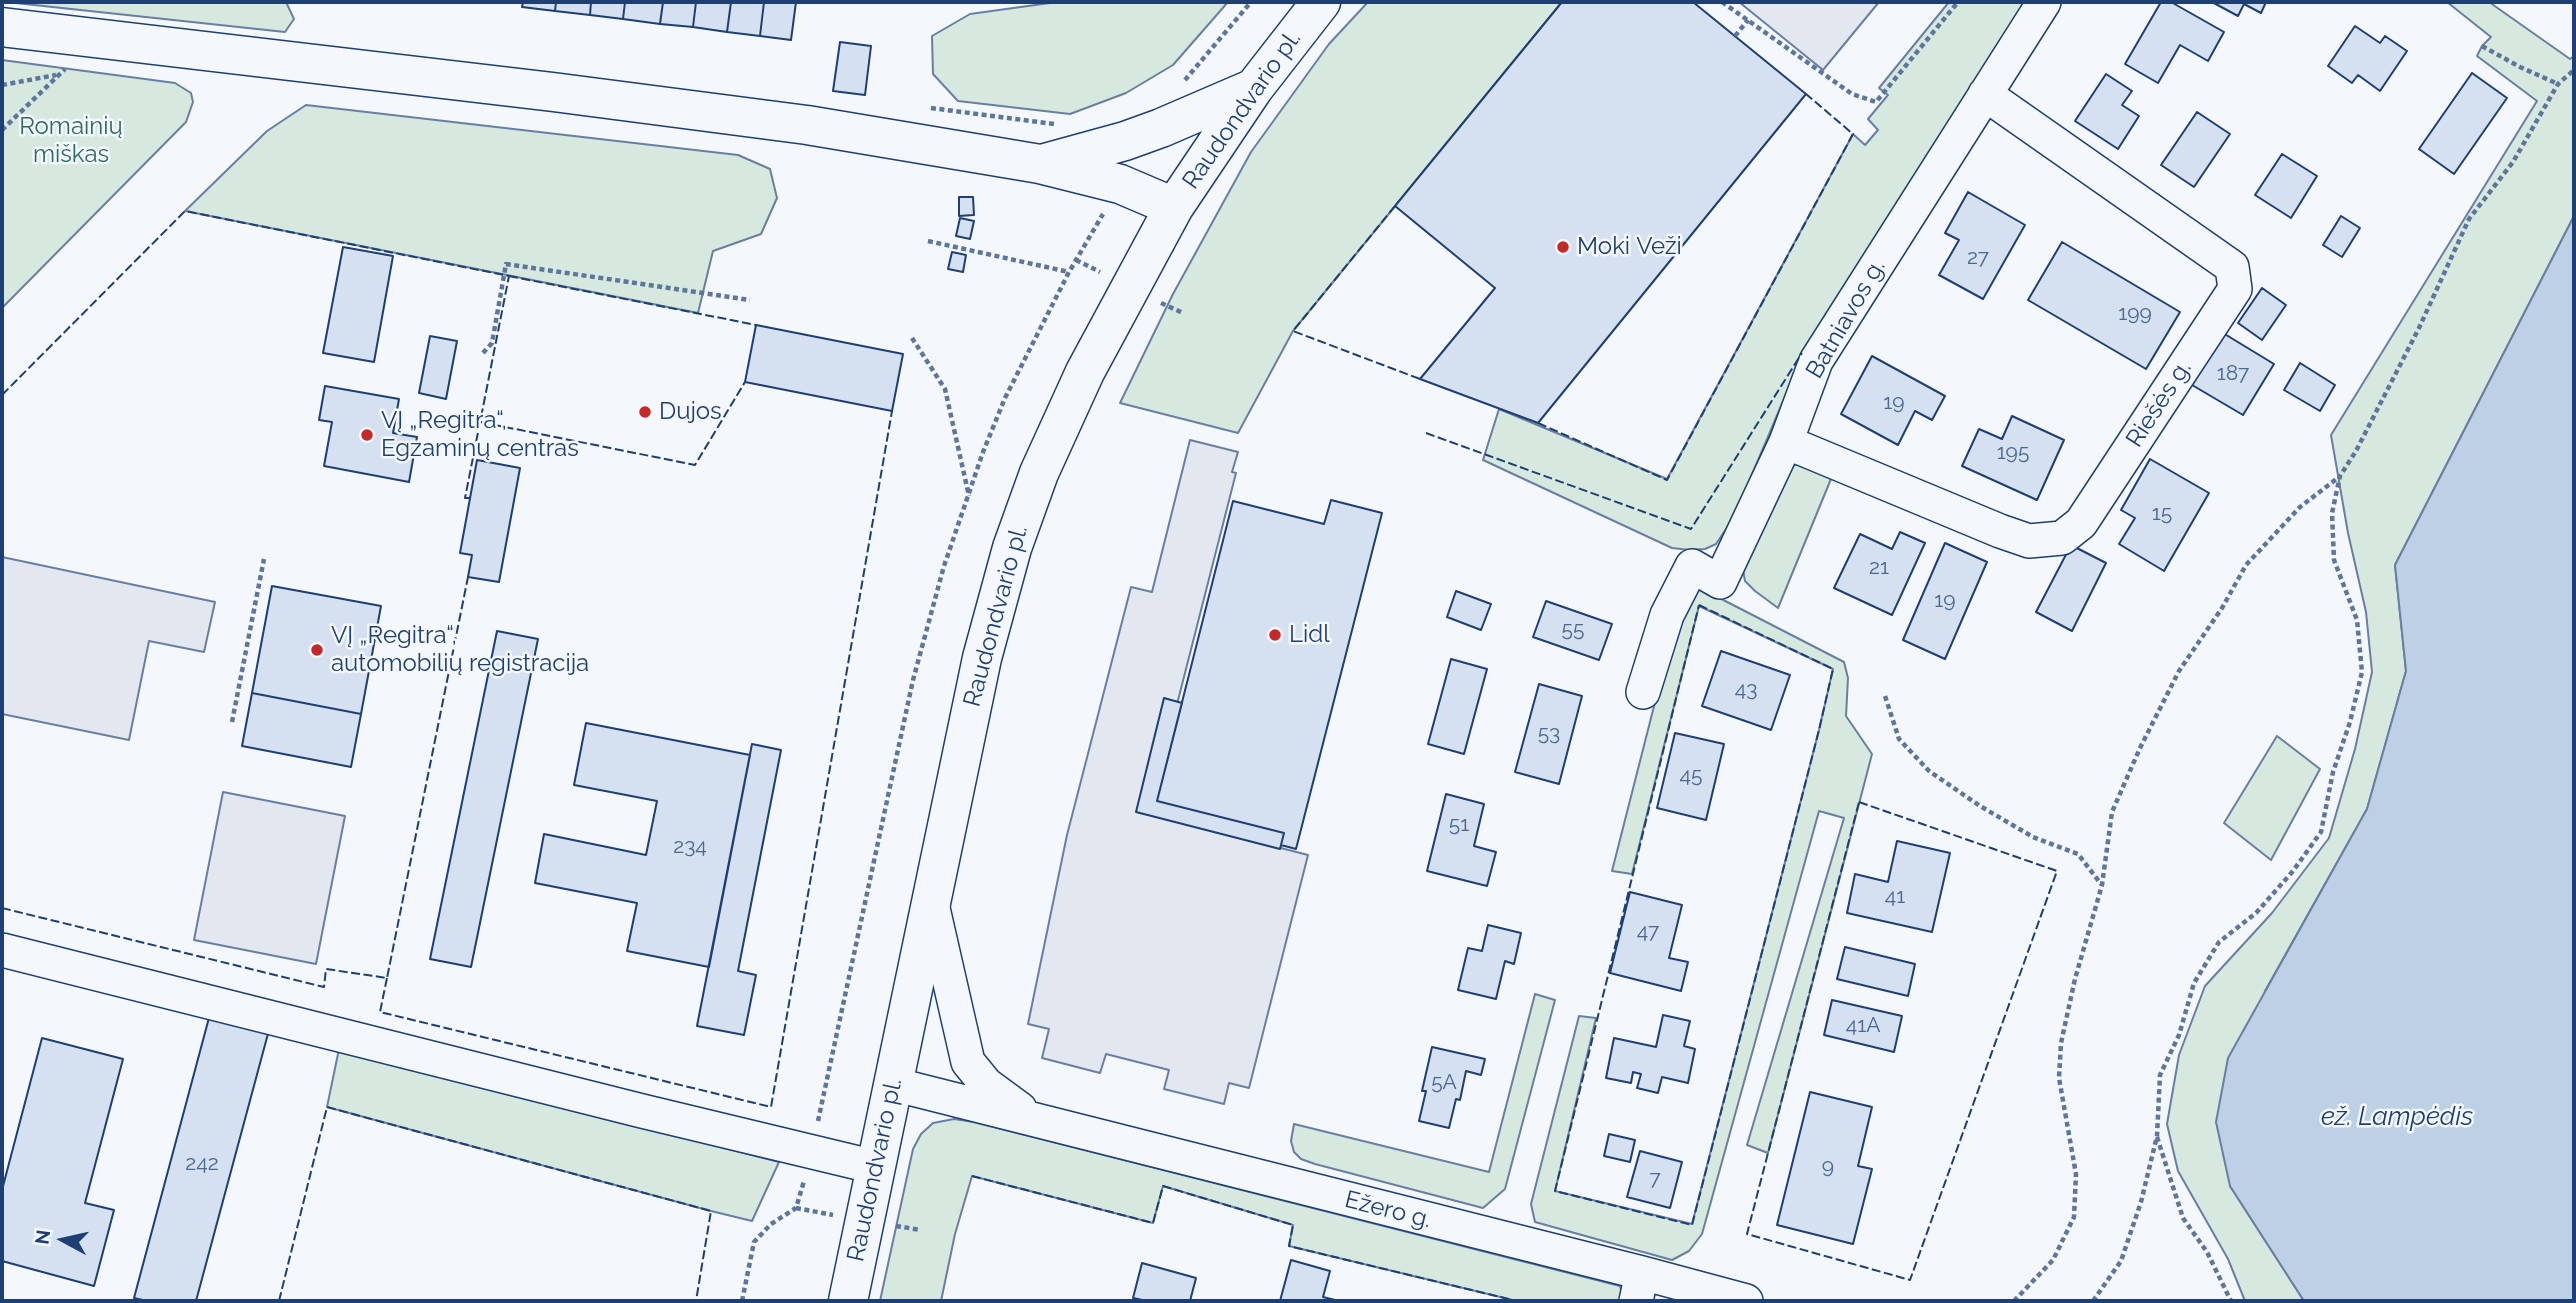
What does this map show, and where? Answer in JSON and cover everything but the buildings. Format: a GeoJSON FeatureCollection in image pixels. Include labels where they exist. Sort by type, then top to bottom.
{"type":"FeatureCollection","features":[{"type":"Feature","properties":{"kind":"main road","name":"Raudondvario pl."},"geometry":{"type":"LineString","coordinates":[[848,1301],[982,658],[1012,548],[1039,473],[1071,401],[1129,286],[1174,207],[1254,88],[1321,2]]}},
{"type":"Feature","properties":{"kind":"main road"},"geometry":{"type":"LineString","coordinates":[[2,27],[807,125],[1040,164],[1120,184],[1174,207]]}},
{"type":"Feature","properties":{"kind":"main road"},"geometry":{"type":"LineString","coordinates":[[1040,164],[1149,133],[1254,88]]}},
{"type":"Feature","properties":{"kind":"street","name":"Batniavos g."},"geometry":{"type":"LineString","coordinates":[[1643,692],[1667,615],[1692,566],[1720,582],[1786,442],[1816,361],[2044,2]]}},
{"type":"Feature","properties":{"kind":"street","name":"Riešės g."},"geometry":{"type":"LineString","coordinates":[[1786,442],[2000,531],[2029,541],[2062,538],[2081,523],[2235,289],[2232,267],[1985,94]]}},
{"type":"Feature","properties":{"kind":"street","name":"Ežero g."},"geometry":{"type":"LineString","coordinates":[[931,899],[968,1062],[986,1084],[1031,1117]]}},
{"type":"Feature","properties":{"kind":"street"},"geometry":{"type":"LineString","coordinates":[[2,950],[875,1167]]}},
{"type":"Feature","properties":{"kind":"street","name":"Ežero g."},"geometry":{"type":"LineString","coordinates":[[893,1084],[1031,1117],[1639,1287],[1746,1301]]}},
{"type":"Feature","properties":{"kind":"path"},"geometry":{"type":"LineString","coordinates":[[1175,88],[1184,81],[1251,2]]}},
{"type":"Feature","properties":{"kind":"path"},"geometry":{"type":"LineString","coordinates":[[1722,2],[1852,94],[1876,102],[1958,2]]}},
{"type":"Feature","properties":{"kind":"path"},"geometry":{"type":"LineString","coordinates":[[1735,36],[1748,20]]}},
{"type":"Feature","properties":{"kind":"path"},"geometry":{"type":"LineString","coordinates":[[2,130],[57,75],[107,41]]}},
{"type":"Feature","properties":{"kind":"path"},"geometry":{"type":"LineString","coordinates":[[2482,46],[2558,84]]}},
{"type":"Feature","properties":{"kind":"path"},"geometry":{"type":"LineString","coordinates":[[2014,1301],[2053,1260],[2074,1217],[2076,1174],[2059,1078],[2061,1043],[2075,979],[2102,885],[2112,812],[2140,748],[2179,671],[2222,608],[2246,565],[2300,508],[2340,476],[2356,451],[2419,328],[2469,219],[2513,162],[2558,84],[2574,70]]}},
{"type":"Feature","properties":{"kind":"path"},"geometry":{"type":"LineString","coordinates":[[2,85],[57,75]]}},
{"type":"Feature","properties":{"kind":"path"},"geometry":{"type":"LineString","coordinates":[[926,108],[1062,124]]}},
{"type":"Feature","properties":{"kind":"path"},"geometry":{"type":"LineString","coordinates":[[928,241],[1069,272]]}},
{"type":"Feature","properties":{"kind":"path"},"geometry":{"type":"LineString","coordinates":[[815,1132],[913,680],[944,566],[983,452],[1005,398],[1076,260]]}},
{"type":"Feature","properties":{"kind":"path"},"geometry":{"type":"LineString","coordinates":[[483,353],[492,344],[506,264],[750,300]]}},
{"type":"Feature","properties":{"kind":"path"},"geometry":{"type":"LineString","coordinates":[[912,338],[944,389],[969,497]]}},
{"type":"Feature","properties":{"kind":"path"},"geometry":{"type":"LineString","coordinates":[[2092,1301],[2121,1261],[2141,1202],[2157,1136],[2160,1075],[2179,1035],[2194,983],[2219,942],[2256,913],[2293,871],[2321,832],[2333,772],[2350,722],[2362,672],[2357,620],[2334,560],[2332,513],[2340,476]]}},
{"type":"Feature","properties":{"kind":"path"},"geometry":{"type":"LineString","coordinates":[[232,722],[264,559]]}},
{"type":"Feature","properties":{"kind":"path"},"geometry":{"type":"LineString","coordinates":[[1885,696],[1899,739],[1929,771],[1980,806],[2034,837],[2078,854],[2102,885]]}},
{"type":"Feature","properties":{"kind":"path"},"geometry":{"type":"LineString","coordinates":[[2157,1136],[2183,1218],[2207,1252],[2231,1301]]}},
{"type":"Feature","properties":{"kind":"path"},"geometry":{"type":"LineString","coordinates":[[742,1301],[754,1242],[771,1224],[796,1208],[808,1170]]}},
{"type":"Feature","properties":{"kind":"green space"},"geometry":{"type":"Polygon","coordinates":[[[6,2],[286,2],[294,19],[285,32],[6,2]]]}},
{"type":"Feature","properties":{"kind":"green space"},"geometry":{"type":"Polygon","coordinates":[[[1057,2],[1228,2],[1173,65],[1126,93],[1070,114],[958,101],[933,74],[932,36],[970,14],[1057,2]]]}},
{"type":"Feature","properties":{"kind":"green space"},"geometry":{"type":"Polygon","coordinates":[[[1368,2],[1562,2],[1293,331],[1238,433],[1120,403],[1173,294],[1251,152],[1329,44],[1368,2]]]}},
{"type":"Feature","properties":{"kind":"green space"},"geometry":{"type":"Polygon","coordinates":[[[1949,2],[2025,2],[1806,347],[1734,517],[1716,544],[1705,549],[1672,548],[1483,460],[1499,409],[1667,479],[1853,134],[1865,145],[1878,130],[1868,119],[1888,95],[1879,88],[1949,2]]]}},
{"type":"Feature","properties":{"kind":"green space"},"geometry":{"type":"Polygon","coordinates":[[[2447,2],[2489,2],[2570,59],[2574,56],[2574,216],[2395,565],[2406,671],[2367,809],[2265,991],[2230,1186],[2304,1301],[2245,1301],[2228,1259],[2178,1171],[2167,1124],[2179,1055],[2205,986],[2272,913],[2329,838],[2355,749],[2372,672],[2366,612],[2348,533],[2331,435],[2537,101],[2477,56],[2491,37],[2447,2]]]}},
{"type":"Feature","properties":{"kind":"green space","name":"Romainių miškas"},"geometry":{"type":"Polygon","coordinates":[[[2,60],[175,83],[191,93],[193,102],[186,122],[2,308],[2,60]]]}},
{"type":"Feature","properties":{"kind":"green space"},"geometry":{"type":"Polygon","coordinates":[[[306,105],[738,155],[770,169],[777,198],[761,234],[713,251],[698,313],[185,211],[267,131],[306,105]]]}},
{"type":"Feature","properties":{"kind":"green space"},"geometry":{"type":"Polygon","coordinates":[[[1797,464],[1833,474],[1778,608],[1745,581],[1742,564],[1785,469],[1797,464]]]}},
{"type":"Feature","properties":{"kind":"green space"},"geometry":{"type":"Polygon","coordinates":[[[1700,588],[1844,662],[1848,678],[1846,716],[1872,754],[1768,1153],[1747,1145],[1844,818],[1819,811],[1702,1234],[1689,1251],[1672,1260],[1535,1222],[1531,1204],[1579,1016],[1596,1018],[1555,1191],[1692,1224],[1833,669],[1699,606],[1632,874],[1612,871],[1676,620],[1700,588]]]}},
{"type":"Feature","properties":{"kind":"green space"},"geometry":{"type":"Polygon","coordinates":[[[2277,736],[2320,769],[2271,860],[2224,823],[2277,736]]]}},
{"type":"Feature","properties":{"kind":"green space"},"geometry":{"type":"Polygon","coordinates":[[[1535,994],[1555,1000],[1505,1189],[1483,1208],[1315,1164],[1301,1159],[1294,1152],[1291,1141],[1294,1124],[1489,1172],[1535,994]]]}},
{"type":"Feature","properties":{"kind":"green space"},"geometry":{"type":"Polygon","coordinates":[[[339,1049],[779,1162],[752,1221],[711,1211],[327,1107],[339,1049]]]}},
{"type":"Feature","properties":{"kind":"green space"},"geometry":{"type":"Polygon","coordinates":[[[954,1119],[1620,1286],[1624,1301],[1517,1301],[1289,1246],[1293,1225],[1163,1186],[1153,1223],[972,1176],[955,1234],[941,1301],[880,1301],[913,1149],[921,1134],[933,1123],[954,1119]]]}},
{"type":"Feature","properties":{"kind":"shaded area"},"geometry":{"type":"Polygon","coordinates":[[[1739,2],[1879,2],[1823,70],[1739,2]]]}},
{"type":"Feature","properties":{"kind":"shaded area"},"geometry":{"type":"Polygon","coordinates":[[[1190,440],[1238,452],[1232,472],[1236,473],[1149,814],[1308,855],[1249,1088],[1229,1083],[1224,1104],[1164,1089],[1169,1070],[1106,1054],[1100,1073],[1042,1058],[1049,1029],[1028,1024],[1067,835],[1131,587],[1152,592],[1190,440]]]}},
{"type":"Feature","properties":{"kind":"shaded area"},"geometry":{"type":"Polygon","coordinates":[[[2,557],[215,602],[204,652],[149,641],[129,740],[2,714],[2,557]]]}},
{"type":"Feature","properties":{"kind":"shaded area"},"geometry":{"type":"Polygon","coordinates":[[[223,792],[345,816],[316,964],[194,940],[223,792]]]}},
{"type":"Feature","properties":{"kind":"water","name":"ež. Lampėdis"},"geometry":{"type":"Polygon","coordinates":[[[2574,216],[2574,1301],[2304,1301],[2230,1186],[2216,1122],[2228,1058],[2367,809],[2406,671],[2395,565],[2574,216]]]}},
{"type":"Feature","properties":{"kind":"fence"},"geometry":{"type":"LineString","coordinates":[[1538,423],[1667,480],[1853,134],[1806,94]]}},
{"type":"Feature","properties":{"kind":"fence"},"geometry":{"type":"LineString","coordinates":[[1395,206],[1293,331],[1420,379]]}},
{"type":"Feature","properties":{"kind":"fence"},"geometry":{"type":"LineString","coordinates":[[2,395],[185,211],[509,276],[465,498],[470,498]]}},
{"type":"Feature","properties":{"kind":"fence"},"geometry":{"type":"LineString","coordinates":[[509,276],[756,325]]}},
{"type":"Feature","properties":{"kind":"fence"},"geometry":{"type":"LineString","coordinates":[[1426,433],[1691,529],[1802,353]]}},
{"type":"Feature","properties":{"kind":"fence"},"geometry":{"type":"LineString","coordinates":[[480,422],[695,465],[745,382]]}},
{"type":"Feature","properties":{"kind":"fence"},"geometry":{"type":"LineString","coordinates":[[387,978],[380,1012],[771,1107],[892,411]]}},
{"type":"Feature","properties":{"kind":"fence"},"geometry":{"type":"LineString","coordinates":[[2,908],[324,987],[326,969],[387,978],[468,577]]}},
{"type":"Feature","properties":{"kind":"fence"},"geometry":{"type":"LineString","coordinates":[[1699,605],[1833,669],[1692,1225],[1555,1191],[1699,605]]}},
{"type":"Feature","properties":{"kind":"fence"},"geometry":{"type":"LineString","coordinates":[[1859,802],[2057,871],[1910,1280],[1747,1234],[1859,802]]}},
{"type":"Feature","properties":{"kind":"fence"},"geometry":{"type":"LineString","coordinates":[[279,1301],[327,1107],[711,1211],[696,1301]]}},
{"type":"Feature","properties":{"kind":"fence"},"geometry":{"type":"LineString","coordinates":[[972,1176],[1153,1223],[1163,1186],[1293,1225],[1289,1246],[1517,1301]]}},
{"type":"Feature","properties":{"kind":"place","name":"Moki Veži"},"geometry":{"type":"Point","coordinates":[1563,247]}},
{"type":"Feature","properties":{"kind":"place","name":"Dujos"},"geometry":{"type":"Point","coordinates":[645,412]}},
{"type":"Feature","properties":{"kind":"place","name":"VĮ „Regitra“, Egzaminų centras"},"geometry":{"type":"Point","coordinates":[367,435]}},
{"type":"Feature","properties":{"kind":"place","name":"Lidl"},"geometry":{"type":"Point","coordinates":[1275,635]}},
{"type":"Feature","properties":{"kind":"place","name":"VĮ „Regitra“, automobilių registracija"},"geometry":{"type":"Point","coordinates":[317,650]}}]}
